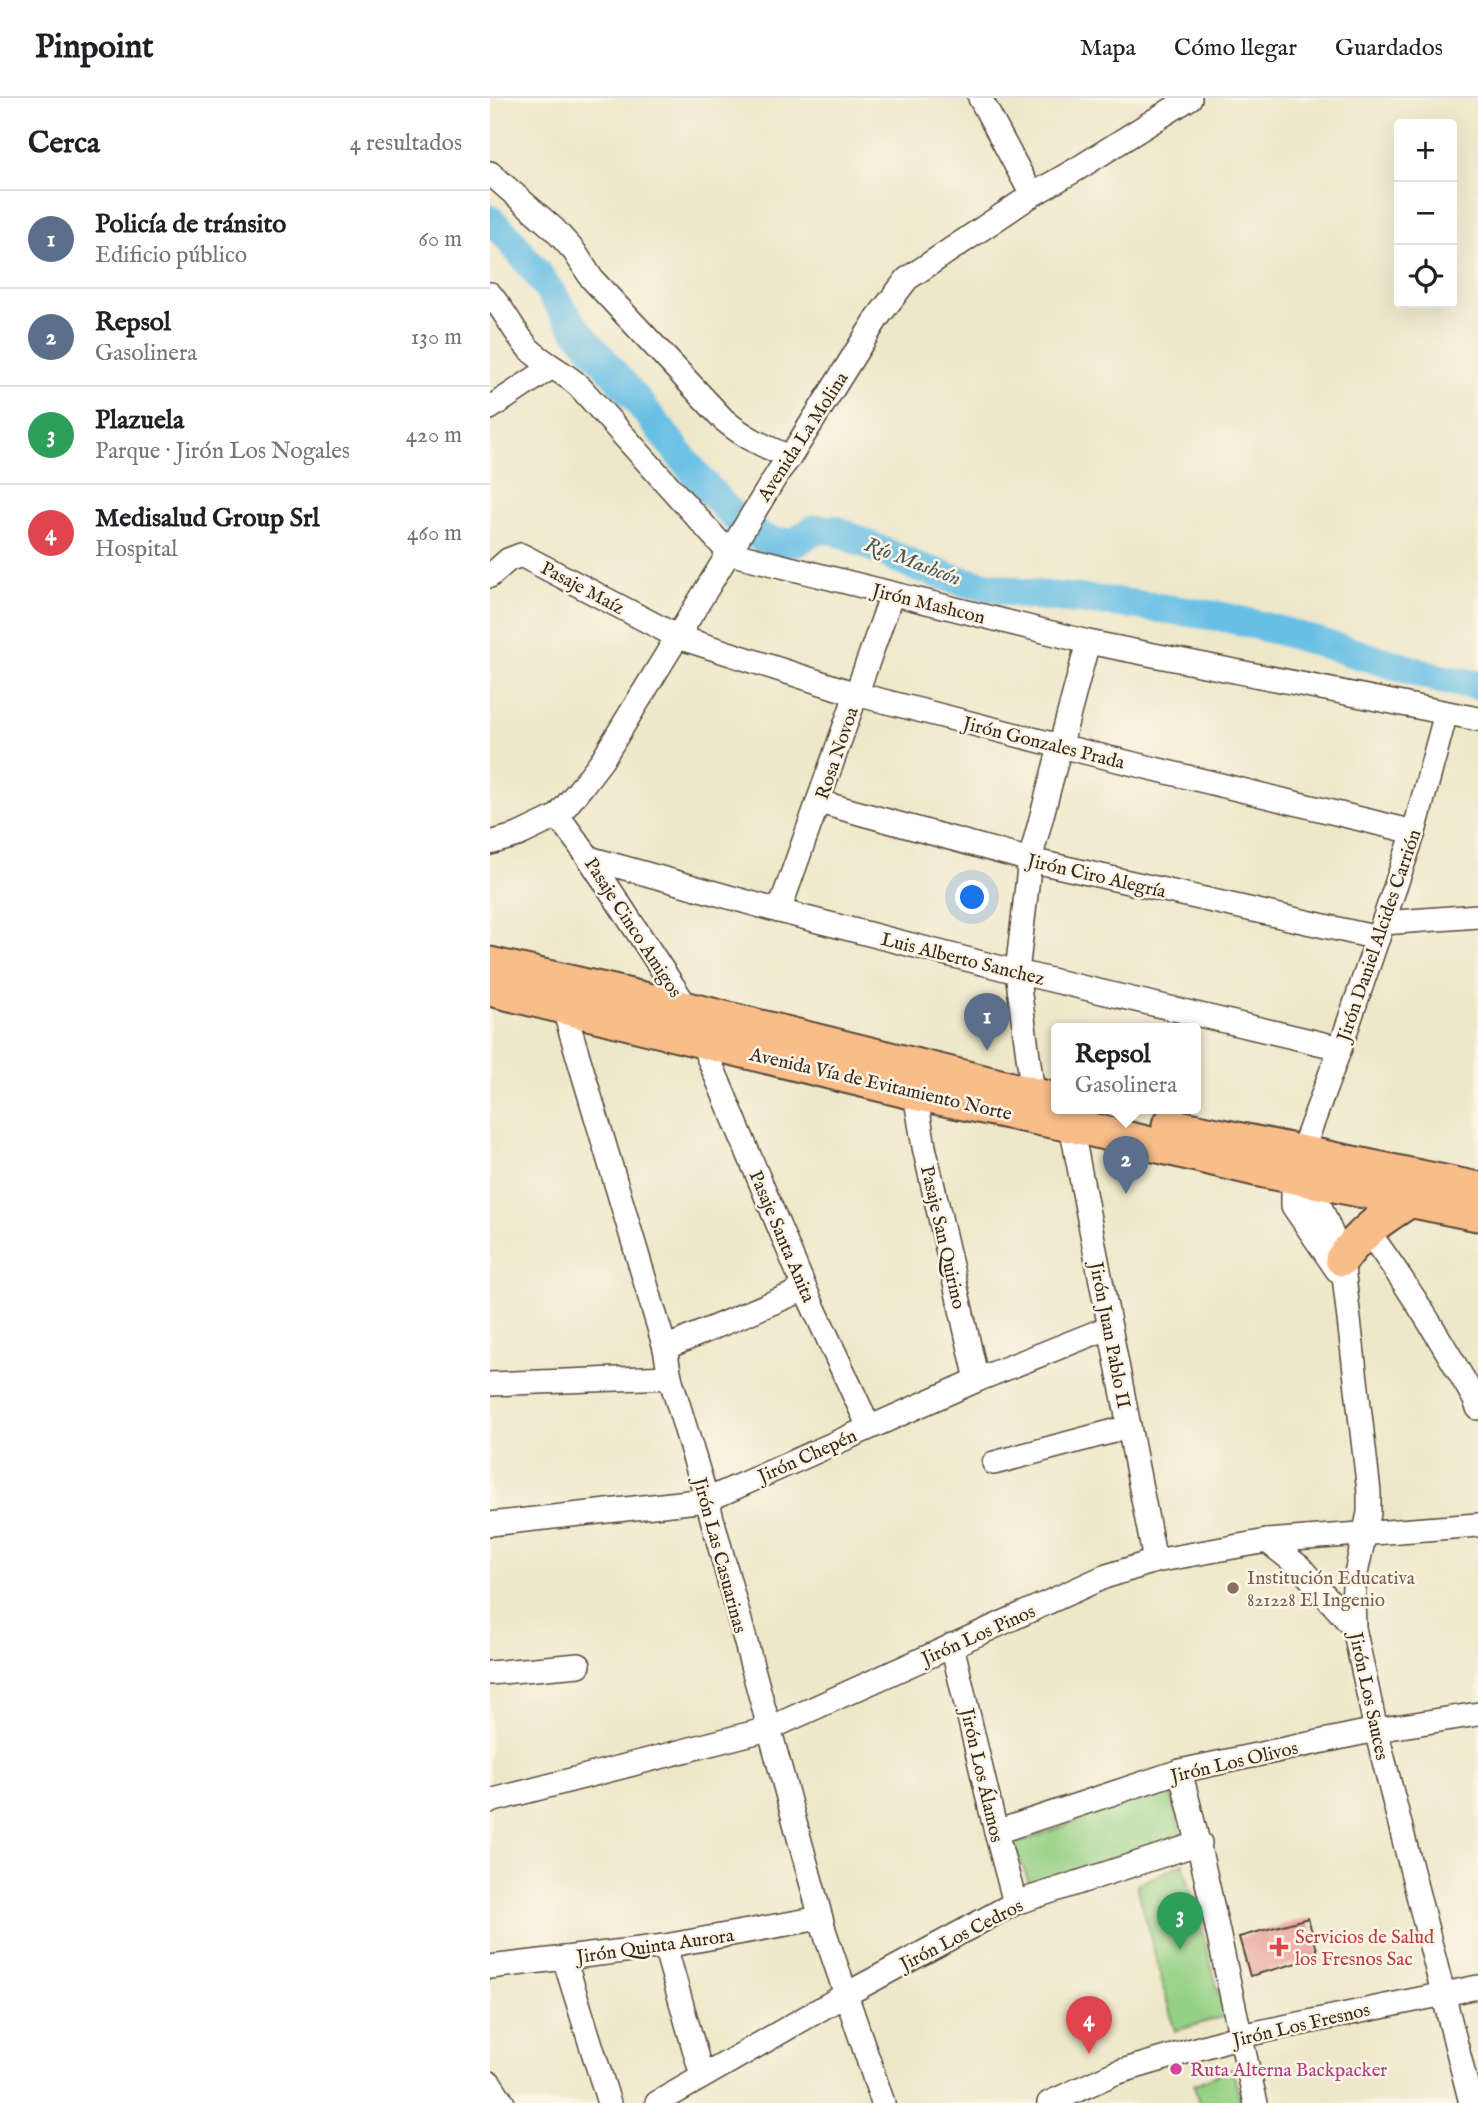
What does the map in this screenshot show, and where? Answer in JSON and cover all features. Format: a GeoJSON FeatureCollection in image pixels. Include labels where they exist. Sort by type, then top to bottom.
{"type":"FeatureCollection","features":[{"type":"Feature","properties":{"kind":"highway","name":"Avenida Vía de Evitamiento Norte"},"geometry":{"type":"LineString","coordinates":[[490,964],[688,1010],[1051,1104]]}},
{"type":"Feature","properties":{"kind":"highway","name":"Avenida Vía de Evitamiento Norte"},"geometry":{"type":"LineString","coordinates":[[490,989],[915,1093],[1051,1106]]}},
{"type":"Feature","properties":{"kind":"highway","name":"Avenida Vía de Evitamiento Norte"},"geometry":{"type":"LineString","coordinates":[[1086,1114],[1255,1169],[1298,1165],[1478,1189]]}},
{"type":"Feature","properties":{"kind":"highway","name":"Avenida Vía de Evitamiento Norte"},"geometry":{"type":"LineString","coordinates":[[1298,1165],[1409,1201],[1478,1214]]}},
{"type":"Feature","properties":{"kind":"highway"},"geometry":{"type":"LineString","coordinates":[[1344,1270],[1367,1230],[1409,1201]]}},
{"type":"Feature","properties":{"kind":"street"},"geometry":{"type":"LineString","coordinates":[[980,98],[1032,195]]}},
{"type":"Feature","properties":{"kind":"street","name":"Avenida La Molina"},"geometry":{"type":"LineString","coordinates":[[490,843],[518,835],[558,816],[602,760],[733,545],[878,317],[907,279],[1032,195],[1190,98]]}},
{"type":"Feature","properties":{"kind":"street"},"geometry":{"type":"LineString","coordinates":[[490,173],[554,229],[574,251],[592,279],[724,420],[785,464]]}},
{"type":"Feature","properties":{"kind":"street"},"geometry":{"type":"LineString","coordinates":[[490,294],[531,350],[579,386],[733,545]]}},
{"type":"Feature","properties":{"kind":"street"},"geometry":{"type":"LineString","coordinates":[[490,408],[552,367]]}},
{"type":"Feature","properties":{"kind":"street","name":"Jirón Mashcon"},"geometry":{"type":"LineString","coordinates":[[733,545],[892,594],[1087,642],[1478,719]]}},
{"type":"Feature","properties":{"kind":"street","name":"Pasaje Maíz"},"geometry":{"type":"LineString","coordinates":[[490,576],[508,560],[521,555],[678,637]]}},
{"type":"Feature","properties":{"kind":"street","name":"Rosa Novoa"},"geometry":{"type":"LineString","coordinates":[[779,911],[892,594]]}},
{"type":"Feature","properties":{"kind":"street","name":"Jirón Gonzales Prada"},"geometry":{"type":"LineString","coordinates":[[678,637],[856,694],[1414,832]]}},
{"type":"Feature","properties":{"kind":"street","name":"Jirón Juan Pablo II"},"geometry":{"type":"LineString","coordinates":[[1051,1070],[1017,972],[1030,860],[1087,642]]}},
{"type":"Feature","properties":{"kind":"street","name":"Jirón Daniel Alcides Carrión"},"geometry":{"type":"LineString","coordinates":[[1298,1165],[1414,832],[1446,713]]}},
{"type":"Feature","properties":{"kind":"street","name":"Jirón Ciro Alegría"},"geometry":{"type":"LineString","coordinates":[[819,802],[1030,860],[1381,930],[1478,916]]}},
{"type":"Feature","properties":{"kind":"street","name":"Pasaje Cinco Amigos"},"geometry":{"type":"LineString","coordinates":[[558,816],[589,858],[688,1010],[703,1042]]}},
{"type":"Feature","properties":{"kind":"street","name":"Luis Alberto Sanchez"},"geometry":{"type":"LineString","coordinates":[[589,858],[779,911],[1017,972],[1340,1048]]}},
{"type":"Feature","properties":{"kind":"street","name":"Jirón Las Casuarinas"},"geometry":{"type":"LineString","coordinates":[[563,1006],[665,1348],[670,1377],[707,1500],[820,1918],[883,2103]]}},
{"type":"Feature","properties":{"kind":"street","name":"Pasaje Santa Anita"},"geometry":{"type":"LineString","coordinates":[[703,1042],[804,1289],[869,1427]]}},
{"type":"Feature","properties":{"kind":"street","name":"Pasaje San Quirino"},"geometry":{"type":"LineString","coordinates":[[915,1093],[924,1147],[977,1380]]}},
{"type":"Feature","properties":{"kind":"street","name":"Jirón Juan Pablo II"},"geometry":{"type":"LineString","coordinates":[[1065,1114],[1155,1562]]}},
{"type":"Feature","properties":{"kind":"street","name":"Jirón Los Sauces"},"geometry":{"type":"LineString","coordinates":[[1298,1165],[1291,1199],[1293,1206],[1344,1270],[1369,1493],[1369,1513],[1355,1578],[1354,1628],[1376,1730],[1471,2103]]}},
{"type":"Feature","properties":{"kind":"street"},"geometry":{"type":"LineString","coordinates":[[1367,1230],[1412,1293],[1478,1408]]}},
{"type":"Feature","properties":{"kind":"street"},"geometry":{"type":"LineString","coordinates":[[665,1348],[804,1289]]}},
{"type":"Feature","properties":{"kind":"street","name":"Jirón Chepén"},"geometry":{"type":"LineString","coordinates":[[490,1524],[707,1500],[977,1380],[1110,1327]]}},
{"type":"Feature","properties":{"kind":"street"},"geometry":{"type":"LineString","coordinates":[[490,1384],[670,1377]]}},
{"type":"Feature","properties":{"kind":"street"},"geometry":{"type":"LineString","coordinates":[[994,1463],[1129,1427]]}},
{"type":"Feature","properties":{"kind":"street","name":"Jirón Los Pinos"},"geometry":{"type":"LineString","coordinates":[[490,1801],[768,1729],[1104,1577],[1155,1562],[1266,1541],[1478,1525]]}},
{"type":"Feature","properties":{"kind":"street"},"geometry":{"type":"LineString","coordinates":[[1266,1541],[1300,1567],[1354,1628]]}},
{"type":"Feature","properties":{"kind":"street","name":"Jirón Los Álamos"},"geometry":{"type":"LineString","coordinates":[[952,1645],[1015,1903]]}},
{"type":"Feature","properties":{"kind":"street"},"geometry":{"type":"LineString","coordinates":[[490,1673],[579,1665]]}},
{"type":"Feature","properties":{"kind":"street","name":"Jirón Los Olivos"},"geometry":{"type":"LineString","coordinates":[[996,1832],[1180,1771],[1376,1730],[1478,1714]]}},
{"type":"Feature","properties":{"kind":"street"},"geometry":{"type":"LineString","coordinates":[[1180,1771],[1200,1843],[1256,2103]]}},
{"type":"Feature","properties":{"kind":"street","name":"Jirón Los Cedros"},"geometry":{"type":"LineString","coordinates":[[657,2103],[845,1994],[1015,1903],[1200,1843]]}},
{"type":"Feature","properties":{"kind":"street","name":"Jirón Quinta Aurora"},"geometry":{"type":"LineString","coordinates":[[490,1967],[665,1946],[820,1918]]}},
{"type":"Feature","properties":{"kind":"street"},"geometry":{"type":"LineString","coordinates":[[665,1946],[702,2076]]}},
{"type":"Feature","properties":{"kind":"street"},"geometry":{"type":"LineString","coordinates":[[564,1958],[609,2103]]}},
{"type":"Feature","properties":{"kind":"street","name":"Jirón Los Fresnos"},"geometry":{"type":"LineString","coordinates":[[1049,2103],[1115,2073],[1240,2036],[1478,1987]]}},
{"type":"Feature","properties":{"kind":"street"},"geometry":{"type":"LineString","coordinates":[[490,2084],[502,2103]]}},
{"type":"Feature","properties":{"kind":"green space"},"geometry":{"type":"Polygon","coordinates":[[[1168,1784],[1181,1834],[1031,1887],[1014,1845],[1168,1784]]]}},
{"type":"Feature","properties":{"kind":"green space"},"geometry":{"type":"Polygon","coordinates":[[[1183,1863],[1225,2016],[1175,2031],[1137,1885],[1183,1863]]]}},
{"type":"Feature","properties":{"kind":"green space"},"geometry":{"type":"Polygon","coordinates":[[[1232,2068],[1241,2103],[1199,2103],[1194,2085],[1232,2068]]]}},
{"type":"Feature","properties":{"kind":"building","name":"Servicios de Salud los Fresnos Sac"},"geometry":{"type":"Polygon","coordinates":[[[1308,1918],[1319,1957],[1250,1976],[1239,1937],[1308,1918]]]}},
{"type":"Feature","properties":{"kind":"waterway","name":"Río Mashcón"},"geometry":{"type":"LineString","coordinates":[[490,220],[508,237],[573,325],[696,475],[730,513],[762,538],[778,543],[796,542],[815,529],[835,530],[915,566],[961,581],[1025,594],[1123,603],[1224,617],[1281,631],[1441,679],[1478,685]]}},
{"type":"Feature","properties":{"kind":"place","name":"Policía de tránsito"},"geometry":{"type":"Point","coordinates":[987,1051]}},
{"type":"Feature","properties":{"kind":"place","name":"Repsol"},"geometry":{"type":"Point","coordinates":[1126,1194]}},
{"type":"Feature","properties":{"kind":"place","name":"Institución Educativa 821228 El Ingenio"},"geometry":{"type":"Point","coordinates":[1233,1588]}},
{"type":"Feature","properties":{"kind":"place","name":"Servicios de Salud los Fresnos Sac"},"geometry":{"type":"Point","coordinates":[1279,1947]}},
{"type":"Feature","properties":{"kind":"place","name":"Plazuela"},"geometry":{"type":"Point","coordinates":[1180,1950]}},
{"type":"Feature","properties":{"kind":"place","name":"Medisalud Group Srl"},"geometry":{"type":"Point","coordinates":[1089,2054]}},
{"type":"Feature","properties":{"kind":"place","name":"Ruta Alterna Backpacker"},"geometry":{"type":"Point","coordinates":[1176,2069]}}]}
